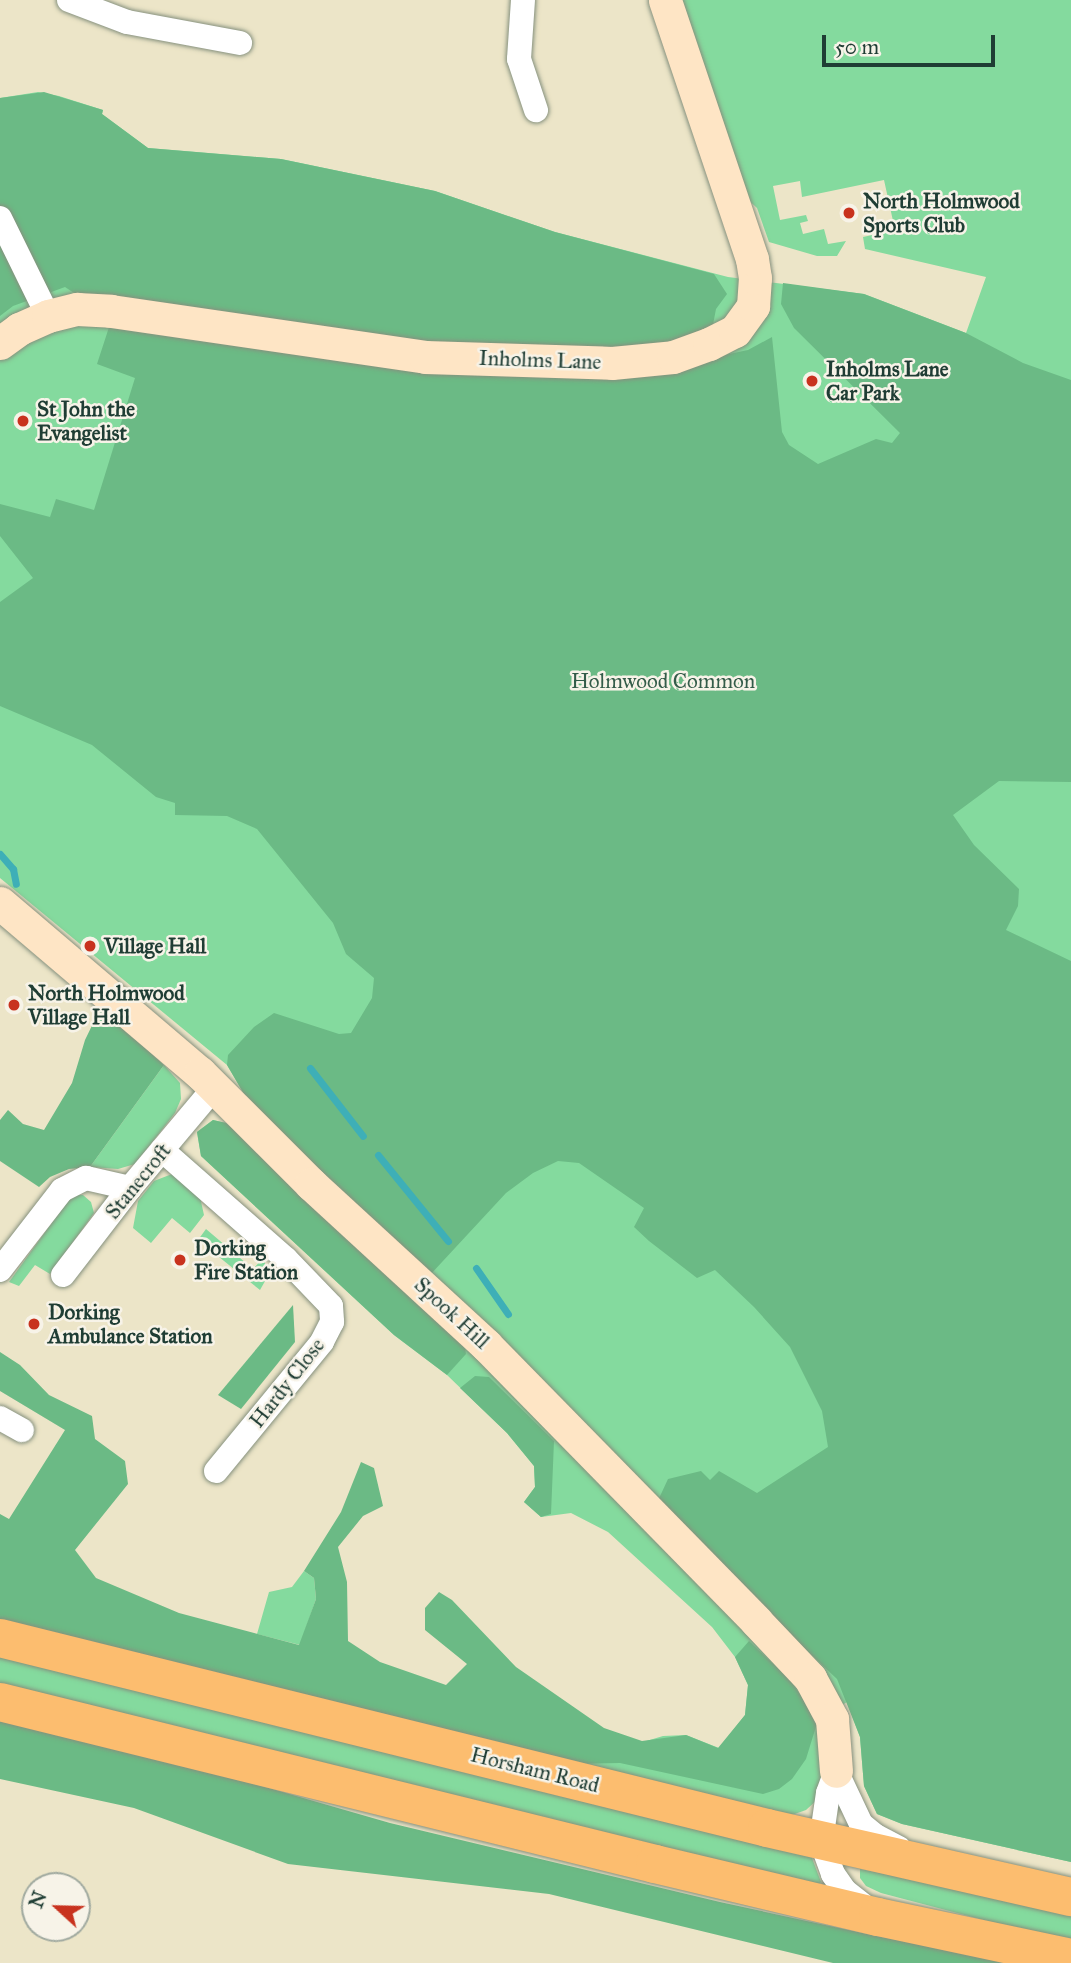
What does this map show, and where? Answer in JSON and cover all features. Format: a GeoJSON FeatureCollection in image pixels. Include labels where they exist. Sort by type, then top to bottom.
{"type":"FeatureCollection","features":[{"type":"Feature","properties":{"kind":"highway","name":"Horsham Road"},"geometry":{"type":"LineString","coordinates":[[0,1638],[821,1841],[1071,1897]]}},
{"type":"Feature","properties":{"kind":"highway"},"geometry":{"type":"LineString","coordinates":[[0,1702],[878,1917],[1071,1958]]}},
{"type":"Feature","properties":{"kind":"street"},"geometry":{"type":"LineString","coordinates":[[69,0],[127,22],[240,43]]}},
{"type":"Feature","properties":{"kind":"street"},"geometry":{"type":"LineString","coordinates":[[523,0],[519,59],[536,110]]}},
{"type":"Feature","properties":{"kind":"street","name":"Inholms Lane"},"geometry":{"type":"LineString","coordinates":[[0,343],[19,329],[48,316],[77,309],[111,311],[425,356],[612,363],[673,357],[735,331],[753,306],[755,278],[752,259],[665,0]]}},
{"type":"Feature","properties":{"kind":"street"},"geometry":{"type":"LineString","coordinates":[[0,218],[48,316]]}},
{"type":"Feature","properties":{"kind":"street","name":"Spook Hill"},"geometry":{"type":"LineString","coordinates":[[0,902],[214,1088],[310,1184],[486,1345],[810,1678],[832,1719],[836,1771],[861,1824],[876,1836],[936,1867]]}},
{"type":"Feature","properties":{"kind":"street","name":"Stanecroft"},"geometry":{"type":"LineString","coordinates":[[62,1275],[130,1188],[214,1088]]}},
{"type":"Feature","properties":{"kind":"street","name":"Hardy Close"},"geometry":{"type":"LineString","coordinates":[[162,1150],[286,1259],[331,1306],[332,1322],[323,1342],[216,1471]]}},
{"type":"Feature","properties":{"kind":"street"},"geometry":{"type":"LineString","coordinates":[[0,1269],[62,1189],[86,1178],[130,1188]]}},
{"type":"Feature","properties":{"kind":"street"},"geometry":{"type":"LineString","coordinates":[[0,1418],[22,1430]]}},
{"type":"Feature","properties":{"kind":"street","name":"Spook Hill"},"geometry":{"type":"LineString","coordinates":[[836,1771],[828,1793],[821,1841],[833,1874],[845,1891],[878,1917]]}},
{"type":"Feature","properties":{"kind":"green space","name":"Holmwood Common"},"geometry":{"type":"Polygon","coordinates":[[[681,0],[1071,0],[1071,1862],[902,1824],[877,1814],[864,1786],[860,1737],[847,1702],[818,1720],[828,1736],[818,1799],[806,1810],[789,1816],[570,1764],[663,1736],[686,1735],[719,1748],[745,1715],[748,1685],[735,1657],[712,1627],[608,1532],[571,1513],[541,1517],[524,1502],[535,1487],[534,1466],[507,1433],[447,1375],[394,1335],[201,1156],[197,1132],[213,1120],[226,1123],[236,1131],[254,1111],[227,1065],[0,878],[0,98],[38,92],[59,96],[103,110],[102,114],[148,148],[281,159],[435,191],[555,232],[728,277],[864,294],[966,333],[986,277],[865,249],[863,237],[895,230],[884,180],[802,197],[800,181],[773,186],[780,220],[806,215],[808,221],[800,223],[803,234],[824,229],[828,244],[846,241],[837,256],[817,256],[769,242],[757,208],[742,194],[681,0]]]}},
{"type":"Feature","properties":{"kind":"green space","name":"Holmwood Common"},"geometry":{"type":"Polygon","coordinates":[[[44,92],[103,110],[102,114],[148,148],[281,159],[435,191],[555,232],[714,274],[727,294],[716,309],[711,335],[715,357],[748,350],[772,337],[782,432],[789,445],[818,464],[876,439],[892,443],[900,433],[794,328],[781,304],[783,283],[864,294],[966,333],[1023,363],[1071,380],[1071,782],[999,781],[953,815],[974,845],[1019,889],[1018,906],[1006,930],[1071,961],[1071,1862],[902,1824],[877,1814],[864,1786],[860,1737],[837,1679],[655,1507],[668,1479],[701,1471],[710,1480],[719,1471],[757,1493],[828,1447],[822,1411],[790,1347],[754,1307],[715,1270],[697,1278],[649,1241],[634,1227],[644,1208],[579,1163],[558,1161],[533,1173],[506,1193],[430,1275],[254,1111],[227,1065],[228,1055],[254,1027],[274,1013],[339,1034],[351,1033],[372,998],[374,978],[346,954],[333,923],[257,829],[227,816],[175,815],[175,803],[156,797],[92,745],[0,706],[0,602],[33,578],[0,536],[0,504],[50,517],[56,499],[94,510],[135,378],[97,364],[112,318],[65,287],[13,306],[0,316],[0,98],[44,92]]]}},
{"type":"Feature","properties":{"kind":"green space"},"geometry":{"type":"Polygon","coordinates":[[[101,1007],[164,1065],[90,1167],[69,1169],[50,1177],[39,1187],[0,1161],[0,1120],[8,1110],[23,1124],[44,1130],[72,1083],[85,1040],[101,1007]]]}},
{"type":"Feature","properties":{"kind":"green space"},"geometry":{"type":"Polygon","coordinates":[[[164,1065],[180,1083],[181,1099],[175,1113],[135,1164],[118,1169],[90,1167],[164,1065]]]}},
{"type":"Feature","properties":{"kind":"green space"},"geometry":{"type":"Polygon","coordinates":[[[213,1120],[226,1123],[236,1131],[464,1342],[466,1354],[447,1375],[394,1335],[201,1156],[197,1132],[213,1120]]]}},
{"type":"Feature","properties":{"kind":"green space"},"geometry":{"type":"Polygon","coordinates":[[[172,1174],[200,1197],[204,1215],[190,1233],[172,1218],[151,1243],[133,1228],[138,1201],[154,1181],[172,1174]]]}},
{"type":"Feature","properties":{"kind":"green space"},"geometry":{"type":"Polygon","coordinates":[[[72,1195],[83,1195],[91,1202],[94,1213],[50,1274],[35,1265],[19,1286],[9,1282],[72,1195]]]}},
{"type":"Feature","properties":{"kind":"green space"},"geometry":{"type":"Polygon","coordinates":[[[206,1229],[253,1269],[263,1258],[269,1274],[260,1290],[198,1240],[206,1229]]]}},
{"type":"Feature","properties":{"kind":"green space"},"geometry":{"type":"Polygon","coordinates":[[[293,1305],[295,1342],[241,1409],[218,1395],[293,1305]]]}},
{"type":"Feature","properties":{"kind":"green space"},"geometry":{"type":"Polygon","coordinates":[[[0,1352],[20,1365],[49,1395],[92,1416],[95,1439],[125,1461],[128,1484],[75,1550],[96,1578],[179,1613],[299,1645],[316,1599],[314,1578],[304,1571],[341,1512],[361,1462],[374,1468],[383,1506],[363,1516],[338,1547],[347,1582],[348,1641],[380,1662],[446,1685],[467,1664],[425,1630],[425,1608],[439,1592],[452,1600],[516,1667],[604,1728],[642,1741],[686,1735],[718,1748],[745,1715],[748,1685],[735,1657],[749,1641],[790,1680],[818,1720],[806,1759],[792,1779],[779,1789],[763,1794],[620,1763],[570,1764],[0,1622],[0,1514],[9,1519],[65,1430],[0,1391],[0,1352]]]}},
{"type":"Feature","properties":{"kind":"green space"},"geometry":{"type":"Polygon","coordinates":[[[475,1376],[489,1377],[554,1441],[551,1514],[541,1517],[524,1502],[535,1487],[534,1466],[507,1433],[460,1388],[475,1376]]]}},
{"type":"Feature","properties":{"kind":"green space"},"geometry":{"type":"Polygon","coordinates":[[[304,1571],[314,1578],[316,1599],[300,1645],[257,1634],[269,1592],[292,1587],[304,1571]]]}},
{"type":"Feature","properties":{"kind":"green space"},"geometry":{"type":"Polygon","coordinates":[[[0,1653],[809,1850],[821,1882],[814,1889],[0,1687],[0,1653]]]}},
{"type":"Feature","properties":{"kind":"green space"},"geometry":{"type":"Polygon","coordinates":[[[0,1721],[220,1774],[390,1823],[720,1902],[876,1936],[1026,1963],[833,1963],[549,1894],[288,1864],[134,1808],[0,1779],[0,1721]]]}},
{"type":"Feature","properties":{"kind":"green space"},"geometry":{"type":"Polygon","coordinates":[[[860,1869],[1071,1910],[1071,1943],[881,1893],[866,1886],[860,1878],[860,1869]]]}},
{"type":"Feature","properties":{"kind":"waterway"},"geometry":{"type":"LineString","coordinates":[[0,854],[13,869],[16,884]]}},
{"type":"Feature","properties":{"kind":"waterway"},"geometry":{"type":"LineString","coordinates":[[310,1068],[363,1136]]}},
{"type":"Feature","properties":{"kind":"waterway"},"geometry":{"type":"LineString","coordinates":[[378,1155],[448,1241]]}},
{"type":"Feature","properties":{"kind":"waterway"},"geometry":{"type":"LineString","coordinates":[[476,1268],[508,1314]]}},
{"type":"Feature","properties":{"kind":"place","name":"North Holmwood Sports Club"},"geometry":{"type":"Point","coordinates":[849,213]}},
{"type":"Feature","properties":{"kind":"place","name":"Inholms Lane Car Park"},"geometry":{"type":"Point","coordinates":[812,381]}},
{"type":"Feature","properties":{"kind":"place","name":"St John the Evangelist"},"geometry":{"type":"Point","coordinates":[23,421]}},
{"type":"Feature","properties":{"kind":"place","name":"Village Hall"},"geometry":{"type":"Point","coordinates":[90,946]}},
{"type":"Feature","properties":{"kind":"place","name":"North Holmwood Village Hall"},"geometry":{"type":"Point","coordinates":[14,1005]}},
{"type":"Feature","properties":{"kind":"place","name":"Dorking Fire Station"},"geometry":{"type":"Point","coordinates":[180,1260]}},
{"type":"Feature","properties":{"kind":"place","name":"Dorking Ambulance Station"},"geometry":{"type":"Point","coordinates":[34,1324]}}]}
